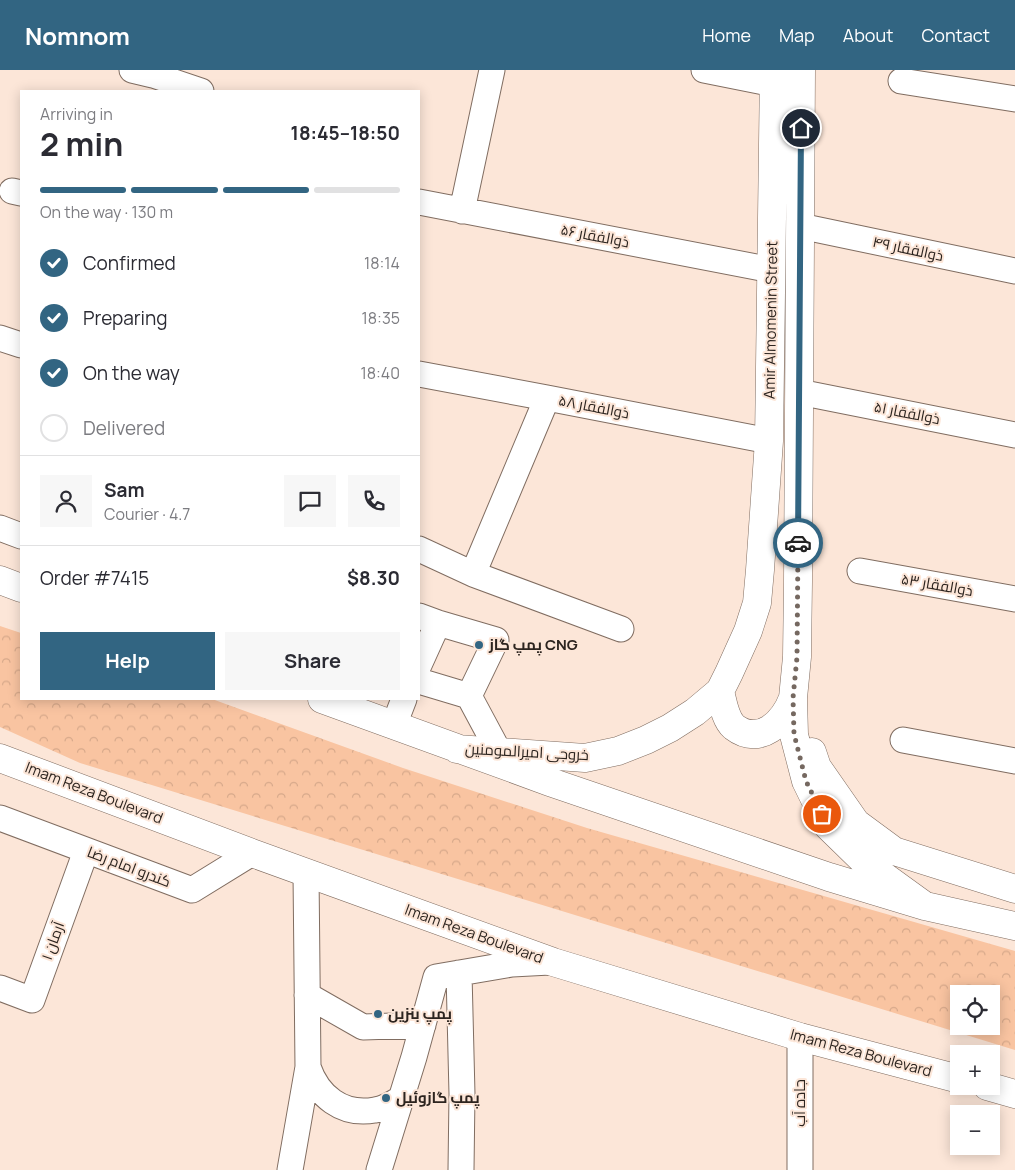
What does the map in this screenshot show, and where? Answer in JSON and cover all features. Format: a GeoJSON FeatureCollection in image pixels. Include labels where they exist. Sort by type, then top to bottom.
{"type":"FeatureCollection","features":[{"type":"Feature","properties":{"kind":"main road","name":"Amir Almomenin Street"},"geometry":{"type":"LineString","coordinates":[[801,70],[798,582],[797,657],[793,698],[794,734],[806,781],[828,826],[867,864],[926,906]]}},
{"type":"Feature","properties":{"kind":"main road","name":"Amir Almomenin Street"},"geometry":{"type":"LineString","coordinates":[[760,570],[769,441],[774,77]]}},
{"type":"Feature","properties":{"kind":"main road","name":"خروجی امیرالمومنین"},"geometry":{"type":"LineString","coordinates":[[457,749],[585,758],[618,751],[670,728],[695,712],[720,692],[748,631],[756,604],[760,570]]}},
{"type":"Feature","properties":{"kind":"main road"},"geometry":{"type":"LineString","coordinates":[[0,580],[20,588]]}},
{"type":"Feature","properties":{"kind":"main road"},"geometry":{"type":"LineString","coordinates":[[720,692],[728,718],[734,727],[749,734],[763,733],[774,726],[789,709],[793,698]]}},
{"type":"Feature","properties":{"kind":"main road"},"geometry":{"type":"LineString","coordinates":[[793,698],[817,767],[856,823],[894,851],[1015,889]]}},
{"type":"Feature","properties":{"kind":"main road"},"geometry":{"type":"LineString","coordinates":[[325,700],[519,771],[829,877],[926,906],[1015,926]]}},
{"type":"Feature","properties":{"kind":"main road","name":"Imam Reza Boulevard"},"geometry":{"type":"LineString","coordinates":[[0,758],[306,873],[553,962],[800,1037],[950,1077]]}},
{"type":"Feature","properties":{"kind":"main road"},"geometry":{"type":"LineString","coordinates":[[1000,1090],[1015,1094]]}},
{"type":"Feature","properties":{"kind":"street"},"geometry":{"type":"LineString","coordinates":[[462,211],[492,70]]}},
{"type":"Feature","properties":{"kind":"street"},"geometry":{"type":"LineString","coordinates":[[704,70],[774,77]]}},
{"type":"Feature","properties":{"kind":"street"},"geometry":{"type":"LineString","coordinates":[[147,76],[197,90]]}},
{"type":"Feature","properties":{"kind":"street"},"geometry":{"type":"LineString","coordinates":[[900,80],[1015,99]]}},
{"type":"Feature","properties":{"kind":"street","name":"ذوالفقار ۵۶"},"geometry":{"type":"LineString","coordinates":[[420,202],[772,270]]}},
{"type":"Feature","properties":{"kind":"street","name":"ذوالفقار ۴۹"},"geometry":{"type":"LineString","coordinates":[[800,226],[1015,272]]}},
{"type":"Feature","properties":{"kind":"street"},"geometry":{"type":"LineString","coordinates":[[0,338],[20,345]]}},
{"type":"Feature","properties":{"kind":"street","name":"ذوالفقار ۵۸"},"geometry":{"type":"LineString","coordinates":[[420,378],[546,398],[769,441]]}},
{"type":"Feature","properties":{"kind":"street","name":"ذوالفقار ۵۱"},"geometry":{"type":"LineString","coordinates":[[799,392],[1015,435]]}},
{"type":"Feature","properties":{"kind":"street"},"geometry":{"type":"LineString","coordinates":[[473,574],[546,398]]}},
{"type":"Feature","properties":{"kind":"street"},"geometry":{"type":"LineString","coordinates":[[0,528],[20,536]]}},
{"type":"Feature","properties":{"kind":"street"},"geometry":{"type":"LineString","coordinates":[[420,549],[473,574],[621,629]]}},
{"type":"Feature","properties":{"kind":"street","name":"ذوالفقار ۵۳"},"geometry":{"type":"LineString","coordinates":[[860,571],[1015,599]]}},
{"type":"Feature","properties":{"kind":"street"},"geometry":{"type":"LineString","coordinates":[[420,660],[428,620],[496,640],[469,696]]}},
{"type":"Feature","properties":{"kind":"street"},"geometry":{"type":"LineString","coordinates":[[420,681],[469,696],[499,752],[519,771]]}},
{"type":"Feature","properties":{"kind":"street"},"geometry":{"type":"LineString","coordinates":[[394,725],[404,700]]}},
{"type":"Feature","properties":{"kind":"street"},"geometry":{"type":"LineString","coordinates":[[904,740],[1015,761]]}},
{"type":"Feature","properties":{"kind":"street","name":"کندرو امام رضا"},"geometry":{"type":"LineString","coordinates":[[0,818],[192,890],[252,853]]}},
{"type":"Feature","properties":{"kind":"street","name":"آرمان ۱"},"geometry":{"type":"LineString","coordinates":[[0,988],[32,1000],[86,851]]}},
{"type":"Feature","properties":{"kind":"street"},"geometry":{"type":"LineString","coordinates":[[290,1170],[308,1067],[306,873]]}},
{"type":"Feature","properties":{"kind":"street"},"geometry":{"type":"LineString","coordinates":[[379,1170],[436,977],[512,964],[553,962]]}},
{"type":"Feature","properties":{"kind":"street"},"geometry":{"type":"LineString","coordinates":[[459,973],[462,1094],[461,1170]]}},
{"type":"Feature","properties":{"kind":"street"},"geometry":{"type":"LineString","coordinates":[[307,995],[363,1027],[423,1024]]}},
{"type":"Feature","properties":{"kind":"street","name":"جاده آب"},"geometry":{"type":"LineString","coordinates":[[800,1037],[800,1170]]}},
{"type":"Feature","properties":{"kind":"street"},"geometry":{"type":"LineString","coordinates":[[308,1067],[312,1078],[326,1097],[336,1104],[347,1108],[361,1111],[375,1110],[388,1106],[400,1099]]}},
{"type":"Feature","properties":{"kind":"green space"},"geometry":{"type":"Polygon","coordinates":[[[0,626],[20,633],[20,700],[215,700],[403,768],[587,828],[1015,951],[1015,1050],[966,1035],[1000,1035],[1000,985],[950,985],[950,1030],[80,763],[0,727],[0,626]]]}},
{"type":"Feature","properties":{"kind":"way so far"},"geometry":{"type":"LineString","coordinates":[[798,543],[797,657],[793,698],[794,734],[806,781],[822,814]]}},
{"type":"Feature","properties":{"kind":"place","name":"پمپ گاز CNG"},"geometry":{"type":"Point","coordinates":[479,645]}},
{"type":"Feature","properties":{"kind":"place","name":"پمپ بنزین"},"geometry":{"type":"Point","coordinates":[378,1014]}},
{"type":"Feature","properties":{"kind":"place","name":"پمپ گازوئیل"},"geometry":{"type":"Point","coordinates":[386,1098]}},
{"type":"Feature","properties":{"kind":"route"},"geometry":{"type":"LineString","coordinates":[[798,543],[801,128]]}}]}
